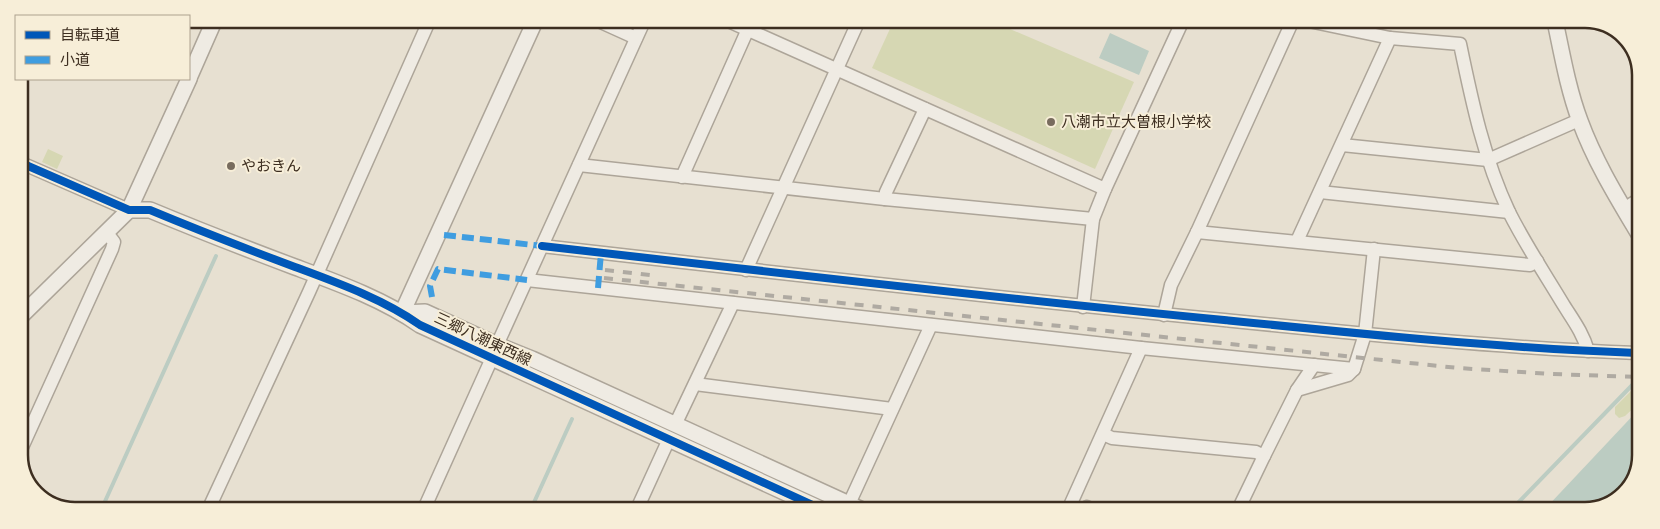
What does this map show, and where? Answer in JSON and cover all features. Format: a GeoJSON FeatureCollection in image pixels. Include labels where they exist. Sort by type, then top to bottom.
{"type":"FeatureCollection","features":[{"type":"Feature","properties":{"kind":"street"},"geometry":{"type":"LineString","coordinates":[[190,76],[211,28]]}},
{"type":"Feature","properties":{"kind":"street"},"geometry":{"type":"LineString","coordinates":[[212,502],[426,28]]}},
{"type":"Feature","properties":{"kind":"street"},"geometry":{"type":"LineString","coordinates":[[402,312],[532,28]]}},
{"type":"Feature","properties":{"kind":"street"},"geometry":{"type":"LineString","coordinates":[[614,28],[636,38]]}},
{"type":"Feature","properties":{"kind":"street"},"geometry":{"type":"LineString","coordinates":[[427,502],[641,28]]}},
{"type":"Feature","properties":{"kind":"street"},"geometry":{"type":"LineString","coordinates":[[682,177],[748,28]]}},
{"type":"Feature","properties":{"kind":"street"},"geometry":{"type":"LineString","coordinates":[[758,28],[836,69],[1106,189]]}},
{"type":"Feature","properties":{"kind":"street"},"geometry":{"type":"LineString","coordinates":[[746,270],[855,28]]}},
{"type":"Feature","properties":{"kind":"street"},"geometry":{"type":"LineString","coordinates":[[1083,307],[1093,219],[1179,28]]}},
{"type":"Feature","properties":{"kind":"street"},"geometry":{"type":"LineString","coordinates":[[1164,315],[1171,285],[1289,28]]}},
{"type":"Feature","properties":{"kind":"street"},"geometry":{"type":"LineString","coordinates":[[1342,28],[1390,38],[1460,44],[1474,110],[1488,160],[1510,212],[1537,261],[1584,336],[1588,351]]}},
{"type":"Feature","properties":{"kind":"street"},"geometry":{"type":"LineString","coordinates":[[1556,28],[1579,120],[1594,155],[1632,222]]}},
{"type":"Feature","properties":{"kind":"street"},"geometry":{"type":"LineString","coordinates":[[1297,241],[1390,38]]}},
{"type":"Feature","properties":{"kind":"street"},"geometry":{"type":"LineString","coordinates":[[28,309],[108,233],[129,210],[188,80]]}},
{"type":"Feature","properties":{"kind":"street"},"geometry":{"type":"LineString","coordinates":[[885,199],[886,192],[924,109]]}},
{"type":"Feature","properties":{"kind":"street"},"geometry":{"type":"LineString","coordinates":[[1342,145],[1488,160],[1579,120]]}},
{"type":"Feature","properties":{"kind":"street"},"geometry":{"type":"LineString","coordinates":[[28,166],[129,210]]}},
{"type":"Feature","properties":{"kind":"street"},"geometry":{"type":"LineString","coordinates":[[579,166],[1093,219]]}},
{"type":"Feature","properties":{"kind":"street"},"geometry":{"type":"LineString","coordinates":[[1320,192],[1510,212]]}},
{"type":"Feature","properties":{"kind":"street"},"geometry":{"type":"LineString","coordinates":[[1624,209],[1632,204]]}},
{"type":"Feature","properties":{"kind":"street","name":"三郷八潮東西線"},"geometry":{"type":"LineString","coordinates":[[129,210],[150,210],[316,275],[402,312],[420,325],[494,352],[672,432],[842,502]]}},
{"type":"Feature","properties":{"kind":"street"},"geometry":{"type":"LineString","coordinates":[[1197,232],[1530,265],[1537,261]]}},
{"type":"Feature","properties":{"kind":"street"},"geometry":{"type":"LineString","coordinates":[[28,434],[112,249],[114,242],[108,233]]}},
{"type":"Feature","properties":{"kind":"street"},"geometry":{"type":"LineString","coordinates":[[542,246],[1164,315],[1464,344],[1632,353]]}},
{"type":"Feature","properties":{"kind":"street"},"geometry":{"type":"LineString","coordinates":[[1297,390],[1348,374],[1354,369],[1365,334],[1374,249]]}},
{"type":"Feature","properties":{"kind":"street"},"geometry":{"type":"LineString","coordinates":[[526,280],[1140,348],[1354,369]]}},
{"type":"Feature","properties":{"kind":"street"},"geometry":{"type":"LineString","coordinates":[[640,502],[732,303]]}},
{"type":"Feature","properties":{"kind":"street"},"geometry":{"type":"LineString","coordinates":[[856,502],[892,409],[931,325]]}},
{"type":"Feature","properties":{"kind":"street"},"geometry":{"type":"LineString","coordinates":[[1072,502],[1140,348]]}},
{"type":"Feature","properties":{"kind":"street"},"geometry":{"type":"LineString","coordinates":[[1242,502],[1297,390],[1314,365]]}},
{"type":"Feature","properties":{"kind":"street"},"geometry":{"type":"LineString","coordinates":[[694,384],[892,409]]}},
{"type":"Feature","properties":{"kind":"street","name":"三郷八潮東西線"},"geometry":{"type":"LineString","coordinates":[[672,432],[807,502]]}},
{"type":"Feature","properties":{"kind":"street"},"geometry":{"type":"LineString","coordinates":[[1103,434],[1112,438],[1256,452],[1264,456]]}},
{"type":"Feature","properties":{"kind":"green space","name":"八潮市立大曽根小学校"},"geometry":{"type":"Polygon","coordinates":[[[890,28],[1008,28],[1134,82],[1095,169],[872,68],[890,28]]]}},
{"type":"Feature","properties":{"kind":"green space"},"geometry":{"type":"Polygon","coordinates":[[[48,149],[63,156],[57,169],[42,162],[48,149]]]}},
{"type":"Feature","properties":{"kind":"green space"},"geometry":{"type":"Polygon","coordinates":[[[1632,390],[1632,409],[1625,416],[1619,418],[1615,414],[1615,407],[1632,390]]]}},
{"type":"Feature","properties":{"kind":"shaded area"},"geometry":{"type":"Polygon","coordinates":[[[1110,33],[1149,51],[1139,75],[1099,58],[1110,33]]]}},
{"type":"Feature","properties":{"kind":"shaded area"},"geometry":{"type":"Polygon","coordinates":[[[1632,416],[1631,466],[1619,488],[1606,497],[1594,501],[1552,502],[1632,416]]]}},
{"type":"Feature","properties":{"kind":"waterway"},"geometry":{"type":"LineString","coordinates":[[105,502],[216,256]]}},
{"type":"Feature","properties":{"kind":"waterway"},"geometry":{"type":"LineString","coordinates":[[1519,502],[1632,385]]}},
{"type":"Feature","properties":{"kind":"waterway"},"geometry":{"type":"LineString","coordinates":[[534,502],[572,419]]}},
{"type":"Feature","properties":{"kind":"railway"},"geometry":{"type":"LineString","coordinates":[[605,270],[650,275]]}},
{"type":"Feature","properties":{"kind":"railway"},"geometry":{"type":"LineString","coordinates":[[604,278],[1458,368],[1632,377]]}},
{"type":"Feature","properties":{"kind":"marked path"},"geometry":{"type":"LineString","coordinates":[[444,235],[542,246]]}},
{"type":"Feature","properties":{"kind":"marked path"},"geometry":{"type":"LineString","coordinates":[[598,288],[601,253]]}},
{"type":"Feature","properties":{"kind":"marked path"},"geometry":{"type":"LineString","coordinates":[[432,297],[430,286],[438,269],[527,280]]}},
{"type":"Feature","properties":{"kind":"cycle path"},"geometry":{"type":"LineString","coordinates":[[28,166],[129,210],[150,210],[360,292],[391,307],[420,325],[806,502]]}},
{"type":"Feature","properties":{"kind":"cycle path"},"geometry":{"type":"LineString","coordinates":[[542,246],[1139,312],[1482,344],[1632,353]]}},
{"type":"Feature","properties":{"kind":"place","name":"八潮市立大曽根小学校"},"geometry":{"type":"Point","coordinates":[1051,122]}},
{"type":"Feature","properties":{"kind":"place","name":"やおきん"},"geometry":{"type":"Point","coordinates":[231,166]}}]}
